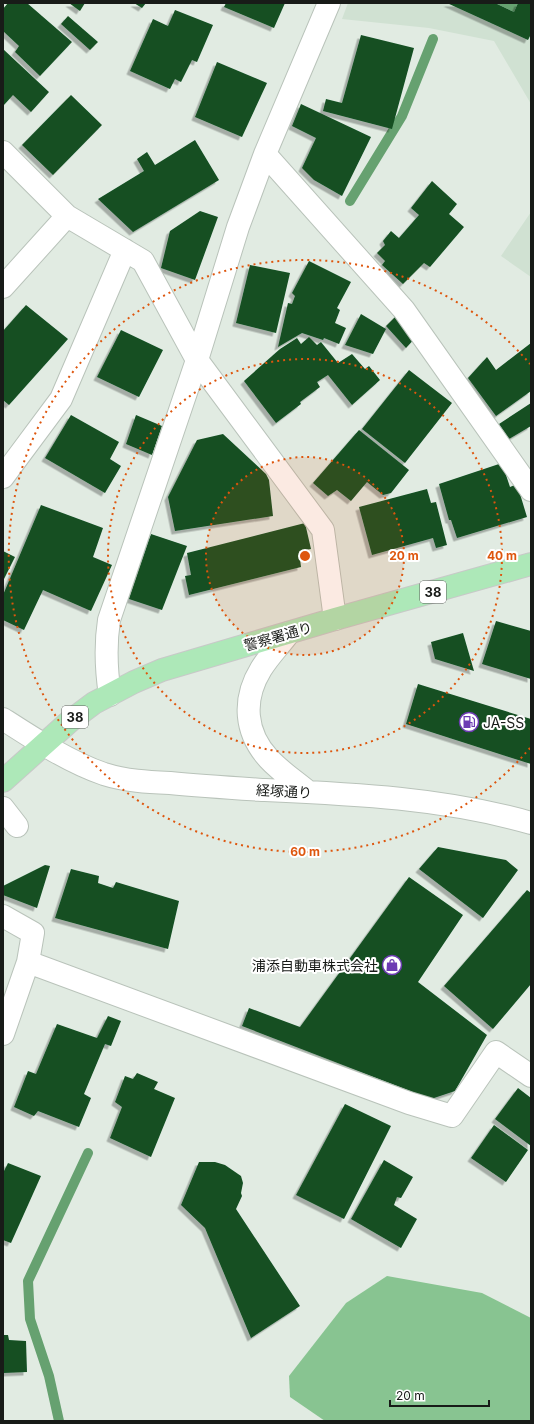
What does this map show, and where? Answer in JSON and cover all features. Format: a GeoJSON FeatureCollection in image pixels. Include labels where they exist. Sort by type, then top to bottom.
{"type":"FeatureCollection","features":[{"type":"Feature","properties":{"kind":"main road","name":"警察署通り"},"geometry":{"type":"LineString","coordinates":[[43,744],[94,703],[134,682],[162,670],[335,619],[531,564]]}},
{"type":"Feature","properties":{"kind":"main road","name":"38"},"geometry":{"type":"LineString","coordinates":[[3,781],[43,744]]}},
{"type":"Feature","properties":{"kind":"street"},"geometry":{"type":"LineString","coordinates":[[110,695],[106,671],[109,620],[197,360],[238,227],[265,154],[329,3]]}},
{"type":"Feature","properties":{"kind":"street"},"geometry":{"type":"LineString","coordinates":[[3,152],[67,216],[143,260],[197,360],[323,530],[335,619]]}},
{"type":"Feature","properties":{"kind":"street"},"geometry":{"type":"LineString","coordinates":[[265,154],[404,310],[531,490]]}},
{"type":"Feature","properties":{"kind":"street"},"geometry":{"type":"LineString","coordinates":[[3,287],[67,216]]}},
{"type":"Feature","properties":{"kind":"street"},"geometry":{"type":"LineString","coordinates":[[3,478],[61,399],[125,250]]}},
{"type":"Feature","properties":{"kind":"street"},"geometry":{"type":"LineString","coordinates":[[289,633],[261,669],[253,685],[248,702],[249,723],[257,743],[270,759],[307,792]]}},
{"type":"Feature","properties":{"kind":"street","name":"経塚通り"},"geometry":{"type":"LineString","coordinates":[[3,719],[43,744],[99,772],[125,779],[222,788],[307,792],[434,802],[504,815],[531,822]]}},
{"type":"Feature","properties":{"kind":"street"},"geometry":{"type":"LineString","coordinates":[[3,808],[17,826]]}},
{"type":"Feature","properties":{"kind":"street"},"geometry":{"type":"LineString","coordinates":[[3,916],[33,933],[28,962],[3,1034]]}},
{"type":"Feature","properties":{"kind":"street"},"geometry":{"type":"LineString","coordinates":[[28,962],[409,1103],[452,1116],[496,1052],[531,1076]]}},
{"type":"Feature","properties":{"kind":"shaded area"},"geometry":{"type":"Polygon","coordinates":[[[348,3],[531,3],[531,104],[494,41],[429,28],[342,19],[348,3]]]}},
{"type":"Feature","properties":{"kind":"shaded area"},"geometry":{"type":"Polygon","coordinates":[[[495,3],[518,3],[514,12],[495,3]]]}},
{"type":"Feature","properties":{"kind":"shaded area"},"geometry":{"type":"Polygon","coordinates":[[[531,212],[531,277],[501,256],[531,212]]]}},
{"type":"Feature","properties":{"kind":"shaded area"},"geometry":{"type":"Polygon","coordinates":[[[387,1276],[482,1293],[531,1318],[531,1421],[325,1421],[290,1397],[289,1376],[346,1303],[387,1276]]]}},
{"type":"Feature","properties":{"kind":"building"},"geometry":{"type":"Polygon","coordinates":[[[8,3],[27,3],[72,42],[40,76],[15,52],[19,46],[3,31],[3,9],[8,3]]]}},
{"type":"Feature","properties":{"kind":"building"},"geometry":{"type":"Polygon","coordinates":[[[69,3],[85,3],[80,11],[69,3]]]}},
{"type":"Feature","properties":{"kind":"building"},"geometry":{"type":"Polygon","coordinates":[[[134,3],[146,3],[142,8],[134,3]]]}},
{"type":"Feature","properties":{"kind":"building"},"geometry":{"type":"Polygon","coordinates":[[[226,3],[285,3],[274,28],[224,7],[226,3]]]}},
{"type":"Feature","properties":{"kind":"building"},"geometry":{"type":"Polygon","coordinates":[[[447,3],[495,3],[514,12],[518,3],[531,3],[531,34],[528,40],[447,3]]]}},
{"type":"Feature","properties":{"kind":"building"},"geometry":{"type":"Polygon","coordinates":[[[175,10],[213,25],[197,62],[192,60],[181,82],[175,79],[170,89],[130,71],[153,19],[168,26],[175,10]]]}},
{"type":"Feature","properties":{"kind":"building"},"geometry":{"type":"Polygon","coordinates":[[[68,16],[98,42],[90,50],[61,24],[68,16]]]}},
{"type":"Feature","properties":{"kind":"building"},"geometry":{"type":"Polygon","coordinates":[[[361,35],[414,48],[392,129],[323,111],[326,99],[342,103],[361,35]]]}},
{"type":"Feature","properties":{"kind":"building"},"geometry":{"type":"Polygon","coordinates":[[[3,49],[49,92],[31,112],[13,95],[3,106],[3,49]]]}},
{"type":"Feature","properties":{"kind":"building"},"geometry":{"type":"Polygon","coordinates":[[[217,62],[267,83],[242,137],[195,117],[217,62]]]}},
{"type":"Feature","properties":{"kind":"building"},"geometry":{"type":"Polygon","coordinates":[[[71,95],[102,125],[53,175],[22,145],[71,95]]]}},
{"type":"Feature","properties":{"kind":"building"},"geometry":{"type":"Polygon","coordinates":[[[301,104],[371,137],[342,196],[314,180],[302,168],[316,138],[292,126],[301,104]]]}},
{"type":"Feature","properties":{"kind":"building"},"geometry":{"type":"Polygon","coordinates":[[[195,140],[219,180],[133,232],[98,199],[144,171],[137,159],[147,152],[155,165],[195,140]]]}},
{"type":"Feature","properties":{"kind":"building"},"geometry":{"type":"Polygon","coordinates":[[[432,181],[457,204],[449,214],[464,227],[430,267],[424,263],[403,284],[382,265],[385,261],[377,253],[385,245],[383,241],[391,231],[399,238],[419,215],[411,208],[432,181]]]}},
{"type":"Feature","properties":{"kind":"building"},"geometry":{"type":"Polygon","coordinates":[[[200,211],[218,217],[195,280],[161,268],[170,231],[200,211]]]}},
{"type":"Feature","properties":{"kind":"building"},"geometry":{"type":"Polygon","coordinates":[[[309,261],[351,282],[337,308],[340,310],[335,323],[346,328],[339,344],[324,338],[323,340],[302,333],[278,347],[288,303],[292,304],[295,296],[292,293],[309,261]]]}},
{"type":"Feature","properties":{"kind":"building"},"geometry":{"type":"Polygon","coordinates":[[[250,265],[290,273],[276,333],[236,323],[250,265]]]}},
{"type":"Feature","properties":{"kind":"building"},"geometry":{"type":"Polygon","coordinates":[[[26,305],[68,339],[9,405],[3,400],[3,331],[26,305]]]}},
{"type":"Feature","properties":{"kind":"building"},"geometry":{"type":"Polygon","coordinates":[[[361,314],[386,329],[373,354],[345,345],[361,314]]]}},
{"type":"Feature","properties":{"kind":"building"},"geometry":{"type":"Polygon","coordinates":[[[398,314],[416,337],[406,348],[386,326],[398,314]]]}},
{"type":"Feature","properties":{"kind":"building"},"geometry":{"type":"Polygon","coordinates":[[[121,330],[163,350],[139,397],[97,377],[121,330]]]}},
{"type":"Feature","properties":{"kind":"building"},"geometry":{"type":"Polygon","coordinates":[[[309,337],[317,345],[321,342],[338,363],[352,354],[365,369],[369,366],[380,380],[352,405],[328,375],[317,382],[320,387],[276,423],[244,381],[280,349],[297,338],[301,344],[309,337]]]}},
{"type":"Feature","properties":{"kind":"building"},"geometry":{"type":"Polygon","coordinates":[[[531,343],[531,391],[496,416],[468,378],[487,357],[496,370],[531,343]]]}},
{"type":"Feature","properties":{"kind":"building"},"geometry":{"type":"Polygon","coordinates":[[[409,370],[452,403],[405,463],[362,429],[409,370]]]}},
{"type":"Feature","properties":{"kind":"building"},"geometry":{"type":"Polygon","coordinates":[[[531,403],[531,426],[509,439],[499,424],[531,403]]]}},
{"type":"Feature","properties":{"kind":"building"},"geometry":{"type":"Polygon","coordinates":[[[71,415],[119,442],[110,459],[121,466],[105,493],[45,458],[71,415]]]}},
{"type":"Feature","properties":{"kind":"building"},"geometry":{"type":"Polygon","coordinates":[[[136,415],[162,426],[152,455],[126,444],[136,415]]]}},
{"type":"Feature","properties":{"kind":"building"},"geometry":{"type":"Polygon","coordinates":[[[359,430],[409,470],[391,493],[383,495],[367,482],[351,501],[337,490],[328,496],[313,483],[359,430]]]}},
{"type":"Feature","properties":{"kind":"building"},"geometry":{"type":"Polygon","coordinates":[[[223,434],[266,474],[269,480],[273,516],[175,531],[168,497],[197,440],[223,434]]]}},
{"type":"Feature","properties":{"kind":"building"},"geometry":{"type":"Polygon","coordinates":[[[502,463],[510,487],[517,484],[527,517],[457,538],[451,520],[449,520],[439,484],[502,463]]]}},
{"type":"Feature","properties":{"kind":"building"},"geometry":{"type":"Polygon","coordinates":[[[427,489],[431,503],[436,502],[447,545],[436,548],[433,538],[372,555],[359,507],[427,489]]]}},
{"type":"Feature","properties":{"kind":"building"},"geometry":{"type":"Polygon","coordinates":[[[41,505],[103,528],[93,557],[112,565],[91,611],[43,590],[24,630],[3,620],[3,595],[41,505]]]}},
{"type":"Feature","properties":{"kind":"building"},"geometry":{"type":"Polygon","coordinates":[[[305,523],[311,549],[299,551],[301,567],[189,595],[185,576],[191,575],[187,553],[305,523]]]}},
{"type":"Feature","properties":{"kind":"building"},"geometry":{"type":"Polygon","coordinates":[[[151,534],[187,546],[162,610],[129,599],[151,534]]]}},
{"type":"Feature","properties":{"kind":"building"},"geometry":{"type":"Polygon","coordinates":[[[3,551],[15,557],[3,581],[3,551]]]}},
{"type":"Feature","properties":{"kind":"building"},"geometry":{"type":"Polygon","coordinates":[[[496,621],[531,631],[531,679],[482,664],[496,621]]]}},
{"type":"Feature","properties":{"kind":"building"},"geometry":{"type":"Polygon","coordinates":[[[463,633],[474,671],[435,659],[431,642],[463,633]]]}},
{"type":"Feature","properties":{"kind":"building","name":"JA-SS"},"geometry":{"type":"Polygon","coordinates":[[[418,684],[531,719],[531,764],[406,724],[418,684]]]}},
{"type":"Feature","properties":{"kind":"building"},"geometry":{"type":"Polygon","coordinates":[[[438,847],[506,860],[518,870],[483,918],[419,869],[438,847]]]}},
{"type":"Feature","properties":{"kind":"building"},"geometry":{"type":"Polygon","coordinates":[[[45,865],[50,866],[37,908],[3,895],[3,886],[45,865]]]}},
{"type":"Feature","properties":{"kind":"building"},"geometry":{"type":"Polygon","coordinates":[[[71,869],[99,876],[98,883],[113,888],[116,882],[179,901],[168,949],[55,918],[71,869]]]}},
{"type":"Feature","properties":{"kind":"building"},"geometry":{"type":"Polygon","coordinates":[[[409,877],[463,915],[418,982],[487,1035],[455,1091],[431,1099],[242,1026],[249,1008],[300,1027],[409,877]]]}},
{"type":"Feature","properties":{"kind":"building"},"geometry":{"type":"Polygon","coordinates":[[[527,890],[531,893],[531,984],[493,1029],[444,986],[527,890]]]}},
{"type":"Feature","properties":{"kind":"building"},"geometry":{"type":"Polygon","coordinates":[[[108,1016],[121,1021],[111,1046],[105,1044],[84,1094],[91,1098],[79,1127],[38,1111],[34,1116],[14,1107],[28,1071],[36,1074],[57,1024],[97,1038],[108,1016]]]}},
{"type":"Feature","properties":{"kind":"building"},"geometry":{"type":"Polygon","coordinates":[[[137,1073],[158,1082],[154,1089],[175,1098],[151,1157],[110,1138],[122,1107],[115,1102],[125,1076],[133,1079],[137,1073]]]}},
{"type":"Feature","properties":{"kind":"building"},"geometry":{"type":"Polygon","coordinates":[[[518,1088],[531,1098],[531,1146],[495,1119],[518,1088]]]}},
{"type":"Feature","properties":{"kind":"building"},"geometry":{"type":"Polygon","coordinates":[[[345,1104],[391,1126],[344,1219],[296,1195],[345,1104]]]}},
{"type":"Feature","properties":{"kind":"building"},"geometry":{"type":"Polygon","coordinates":[[[494,1125],[528,1150],[506,1182],[471,1158],[494,1125]]]}},
{"type":"Feature","properties":{"kind":"building"},"geometry":{"type":"Polygon","coordinates":[[[384,1160],[413,1177],[401,1198],[397,1197],[394,1205],[417,1219],[401,1248],[351,1219],[384,1160]]]}},
{"type":"Feature","properties":{"kind":"building"},"geometry":{"type":"Polygon","coordinates":[[[199,1162],[215,1162],[225,1165],[241,1176],[243,1183],[241,1193],[242,1196],[236,1209],[300,1306],[251,1338],[205,1228],[181,1205],[199,1162]]]}},
{"type":"Feature","properties":{"kind":"building"},"geometry":{"type":"Polygon","coordinates":[[[8,1163],[41,1176],[11,1243],[3,1240],[3,1173],[8,1163]]]}},
{"type":"Feature","properties":{"kind":"building"},"geometry":{"type":"Polygon","coordinates":[[[3,1335],[8,1335],[9,1340],[26,1341],[27,1372],[3,1373],[3,1335]]]}},
{"type":"Feature","properties":{"kind":"waterway"},"geometry":{"type":"LineString","coordinates":[[350,201],[402,116],[433,39]]}},
{"type":"Feature","properties":{"kind":"waterway"},"geometry":{"type":"LineString","coordinates":[[59,1421],[49,1376],[30,1319],[28,1281],[88,1153]]}},
{"type":"Feature","properties":{"kind":"place","name":"JA-SS"},"geometry":{"type":"Point","coordinates":[469,722]}},
{"type":"Feature","properties":{"kind":"place","name":"浦添自動車株式会社"},"geometry":{"type":"Point","coordinates":[392,965]}}]}
